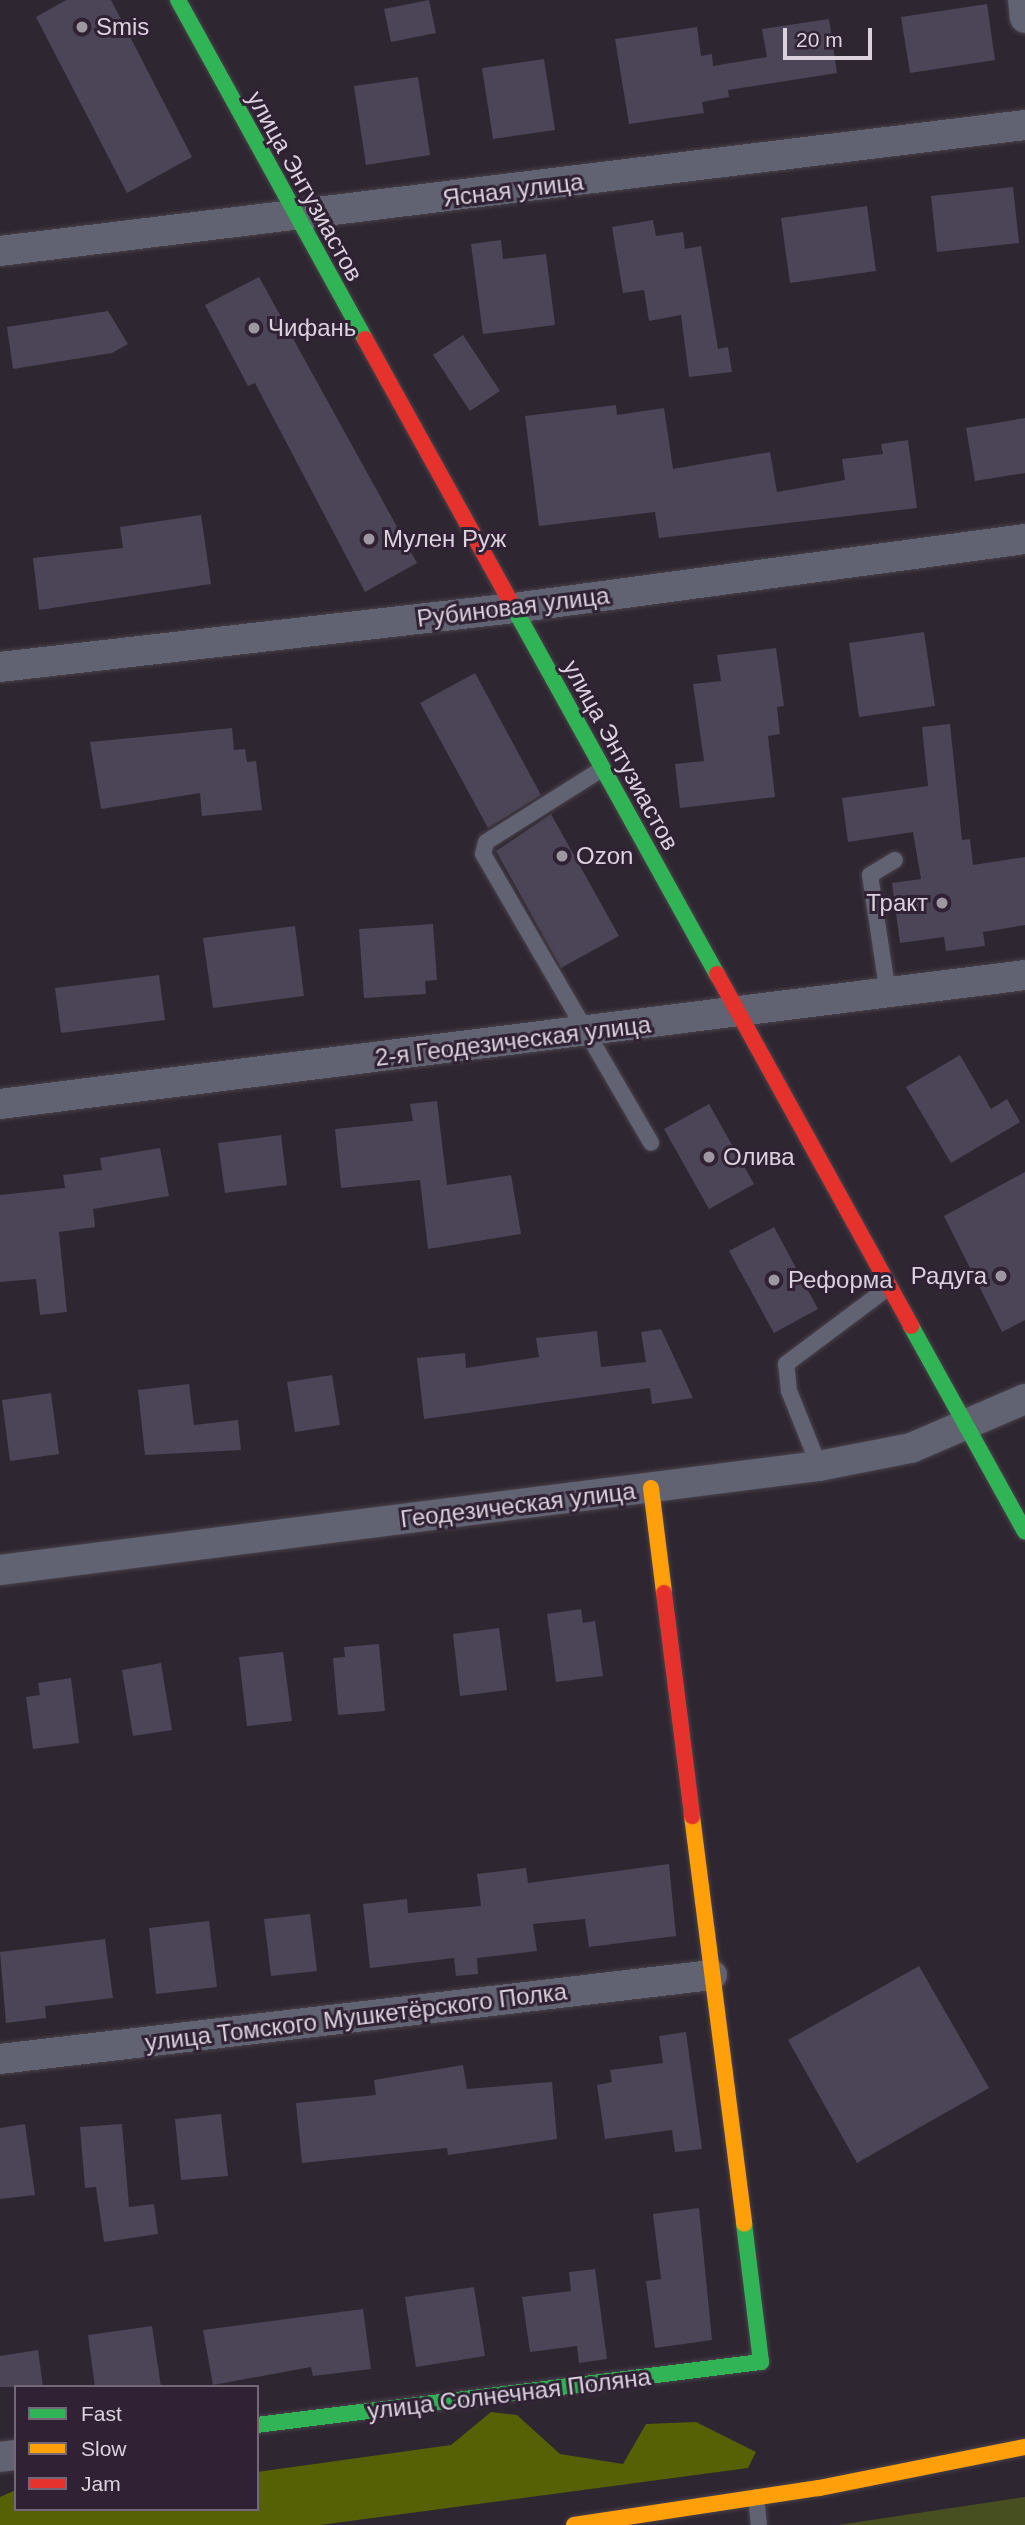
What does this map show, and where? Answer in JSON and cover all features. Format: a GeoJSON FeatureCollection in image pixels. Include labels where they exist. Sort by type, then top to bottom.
{"type":"FeatureCollection","features":[{"type":"Feature","properties":{"kind":"street","name":"улица Энтузиастов"},"geometry":{"type":"LineString","coordinates":[[178,0],[735,1012],[1025,1532]]}},
{"type":"Feature","properties":{"kind":"street"},"geometry":{"type":"LineString","coordinates":[[1023,0],[1025,18]]}},
{"type":"Feature","properties":{"kind":"street","name":"Ясная улица"},"geometry":{"type":"LineString","coordinates":[[0,251],[297,218],[1025,125]]}},
{"type":"Feature","properties":{"kind":"street","name":"Рубиновая улица"},"geometry":{"type":"LineString","coordinates":[[0,667],[514,608],[1025,539]]}},
{"type":"Feature","properties":{"kind":"street","name":"2-я Геодезическая улица"},"geometry":{"type":"LineString","coordinates":[[0,1104],[587,1033],[1025,975]]}},
{"type":"Feature","properties":{"kind":"street","name":"Геодезическая улица"},"geometry":{"type":"LineString","coordinates":[[0,1570],[819,1466],[911,1448],[968,1426],[1025,1399]]}},
{"type":"Feature","properties":{"kind":"street"},"geometry":{"type":"LineString","coordinates":[[651,1488],[712,1975]]}},
{"type":"Feature","properties":{"kind":"street","name":"улица Томского Мушкетёрского Полка"},"geometry":{"type":"LineString","coordinates":[[0,2059],[712,1975]]}},
{"type":"Feature","properties":{"kind":"street","name":"улица Солнечная Поляна"},"geometry":{"type":"LineString","coordinates":[[259,2425],[761,2362],[712,1975]]}},
{"type":"Feature","properties":{"kind":"street"},"geometry":{"type":"LineString","coordinates":[[574,2525],[756,2497],[1025,2447]]}},
{"type":"Feature","properties":{"kind":"lane"},"geometry":{"type":"LineString","coordinates":[[602,769],[482,848],[651,1143]]}},
{"type":"Feature","properties":{"kind":"lane"},"geometry":{"type":"LineString","coordinates":[[888,994],[870,876],[895,860]]}},
{"type":"Feature","properties":{"kind":"lane"},"geometry":{"type":"LineString","coordinates":[[819,1466],[789,1391],[786,1364],[889,1287]]}},
{"type":"Feature","properties":{"kind":"lane"},"geometry":{"type":"LineString","coordinates":[[756,2497],[759,2525]]}},
{"type":"Feature","properties":{"kind":"green space"},"geometry":{"type":"Polygon","coordinates":[[[491,2412],[517,2415],[560,2454],[623,2464],[646,2424],[696,2422],[756,2452],[748,2468],[320,2525],[0,2525],[0,2497],[14,2491],[14,2511],[259,2511],[259,2472],[451,2445],[491,2412]]]}},
{"type":"Feature","properties":{"kind":"green space"},"geometry":{"type":"Polygon","coordinates":[[[1025,2497],[1025,2525],[838,2525],[1025,2497]]]}},
{"type":"Feature","properties":{"kind":"building"},"geometry":{"type":"Polygon","coordinates":[[[66,0],[111,0],[192,157],[127,193],[36,17],[66,0]]]}},
{"type":"Feature","properties":{"kind":"building"},"geometry":{"type":"Polygon","coordinates":[[[429,0],[436,33],[391,42],[384,9],[429,0]]]}},
{"type":"Feature","properties":{"kind":"building"},"geometry":{"type":"Polygon","coordinates":[[[987,4],[995,60],[910,73],[901,17],[987,4]]]}},
{"type":"Feature","properties":{"kind":"building"},"geometry":{"type":"Polygon","coordinates":[[[829,19],[837,73],[728,90],[729,97],[702,102],[704,113],[629,124],[615,39],[697,27],[701,56],[712,54],[713,66],[767,57],[762,29],[829,19]]]}},
{"type":"Feature","properties":{"kind":"building"},"geometry":{"type":"Polygon","coordinates":[[[544,59],[555,130],[493,139],[482,68],[544,59]]]}},
{"type":"Feature","properties":{"kind":"building"},"geometry":{"type":"Polygon","coordinates":[[[418,77],[430,155],[366,165],[354,86],[418,77]]]}},
{"type":"Feature","properties":{"kind":"building"},"geometry":{"type":"Polygon","coordinates":[[[1013,187],[1019,243],[937,252],[931,196],[1013,187]]]}},
{"type":"Feature","properties":{"kind":"building"},"geometry":{"type":"Polygon","coordinates":[[[867,206],[876,271],[790,283],[781,218],[867,206]]]}},
{"type":"Feature","properties":{"kind":"building"},"geometry":{"type":"Polygon","coordinates":[[[653,220],[656,236],[683,232],[685,249],[701,246],[718,349],[728,347],[732,372],[689,377],[681,315],[649,321],[644,290],[623,293],[612,227],[653,220]]]}},
{"type":"Feature","properties":{"kind":"building"},"geometry":{"type":"Polygon","coordinates":[[[501,240],[503,259],[546,254],[555,325],[483,334],[471,244],[501,240]]]}},
{"type":"Feature","properties":{"kind":"building"},"geometry":{"type":"Polygon","coordinates":[[[259,277],[417,563],[365,592],[255,383],[248,386],[205,305],[259,277]]]}},
{"type":"Feature","properties":{"kind":"building"},"geometry":{"type":"Polygon","coordinates":[[[108,311],[128,344],[112,353],[13,369],[7,327],[108,311]]]}},
{"type":"Feature","properties":{"kind":"building"},"geometry":{"type":"Polygon","coordinates":[[[463,335],[500,391],[470,411],[433,355],[463,335]]]}},
{"type":"Feature","properties":{"kind":"building"},"geometry":{"type":"Polygon","coordinates":[[[616,405],[617,415],[664,408],[673,469],[770,452],[777,492],[845,480],[842,459],[883,454],[881,444],[908,440],[917,508],[659,538],[655,512],[539,526],[525,416],[616,405]]]}},
{"type":"Feature","properties":{"kind":"building"},"geometry":{"type":"Polygon","coordinates":[[[1025,418],[1025,473],[975,481],[966,428],[1025,418]]]}},
{"type":"Feature","properties":{"kind":"building"},"geometry":{"type":"Polygon","coordinates":[[[201,515],[211,584],[39,610],[33,558],[123,548],[120,527],[201,515]]]}},
{"type":"Feature","properties":{"kind":"building"},"geometry":{"type":"Polygon","coordinates":[[[924,632],[935,706],[859,717],[849,643],[924,632]]]}},
{"type":"Feature","properties":{"kind":"building"},"geometry":{"type":"Polygon","coordinates":[[[776,648],[784,706],[777,707],[780,734],[768,736],[775,797],[680,808],[675,764],[704,761],[693,684],[721,681],[717,655],[776,648]]]}},
{"type":"Feature","properties":{"kind":"building"},"geometry":{"type":"Polygon","coordinates":[[[475,673],[541,795],[488,828],[420,703],[475,673]]]}},
{"type":"Feature","properties":{"kind":"building"},"geometry":{"type":"Polygon","coordinates":[[[950,724],[962,840],[970,839],[973,865],[1025,857],[1025,925],[983,932],[985,946],[946,951],[944,937],[900,943],[892,883],[921,879],[913,832],[848,842],[842,798],[928,786],[922,727],[950,724]]]}},
{"type":"Feature","properties":{"kind":"building"},"geometry":{"type":"Polygon","coordinates":[[[232,728],[234,750],[245,749],[247,762],[256,761],[262,810],[202,816],[200,793],[101,809],[90,742],[232,728]]]}},
{"type":"Feature","properties":{"kind":"building"},"geometry":{"type":"Polygon","coordinates":[[[551,814],[619,936],[561,968],[496,851],[551,814]]]}},
{"type":"Feature","properties":{"kind":"building"},"geometry":{"type":"Polygon","coordinates":[[[433,924],[437,980],[425,981],[426,994],[364,998],[359,929],[433,924]]]}},
{"type":"Feature","properties":{"kind":"building"},"geometry":{"type":"Polygon","coordinates":[[[295,926],[304,996],[213,1008],[203,938],[295,926]]]}},
{"type":"Feature","properties":{"kind":"building"},"geometry":{"type":"Polygon","coordinates":[[[159,975],[165,1020],[61,1033],[55,988],[159,975]]]}},
{"type":"Feature","properties":{"kind":"building"},"geometry":{"type":"Polygon","coordinates":[[[960,1055],[991,1109],[1007,1099],[1020,1122],[951,1163],[906,1087],[960,1055]]]}},
{"type":"Feature","properties":{"kind":"building"},"geometry":{"type":"Polygon","coordinates":[[[437,1101],[447,1185],[511,1175],[521,1234],[428,1249],[420,1180],[341,1188],[335,1129],[413,1121],[410,1104],[437,1101]]]}},
{"type":"Feature","properties":{"kind":"building","name":"Олива"},"geometry":{"type":"Polygon","coordinates":[[[709,1104],[754,1184],[709,1209],[664,1129],[709,1104]]]}},
{"type":"Feature","properties":{"kind":"building"},"geometry":{"type":"Polygon","coordinates":[[[281,1135],[287,1185],[225,1193],[218,1143],[281,1135]]]}},
{"type":"Feature","properties":{"kind":"building"},"geometry":{"type":"Polygon","coordinates":[[[160,1148],[169,1196],[93,1209],[95,1227],[59,1232],[67,1312],[40,1315],[36,1279],[0,1282],[0,1195],[65,1188],[63,1175],[102,1170],[100,1158],[160,1148]]]}},
{"type":"Feature","properties":{"kind":"building","name":"Радуга"},"geometry":{"type":"Polygon","coordinates":[[[1025,1172],[1025,1320],[1002,1332],[944,1216],[1025,1172]]]}},
{"type":"Feature","properties":{"kind":"building","name":"Реформа"},"geometry":{"type":"Polygon","coordinates":[[[774,1227],[818,1309],[774,1333],[729,1251],[774,1227]]]}},
{"type":"Feature","properties":{"kind":"building"},"geometry":{"type":"Polygon","coordinates":[[[661,1329],[693,1398],[652,1404],[650,1388],[424,1419],[417,1358],[465,1353],[466,1368],[539,1357],[536,1338],[597,1331],[601,1367],[646,1362],[641,1332],[661,1329]]]}},
{"type":"Feature","properties":{"kind":"building"},"geometry":{"type":"Polygon","coordinates":[[[332,1375],[340,1425],[295,1432],[287,1382],[332,1375]]]}},
{"type":"Feature","properties":{"kind":"building"},"geometry":{"type":"Polygon","coordinates":[[[189,1384],[194,1425],[238,1420],[241,1450],[145,1455],[138,1390],[189,1384]]]}},
{"type":"Feature","properties":{"kind":"building"},"geometry":{"type":"Polygon","coordinates":[[[51,1393],[59,1454],[10,1461],[2,1400],[51,1393]]]}},
{"type":"Feature","properties":{"kind":"building"},"geometry":{"type":"Polygon","coordinates":[[[581,1609],[583,1623],[595,1621],[603,1676],[556,1682],[547,1614],[581,1609]]]}},
{"type":"Feature","properties":{"kind":"building"},"geometry":{"type":"Polygon","coordinates":[[[499,1628],[507,1690],[460,1696],[453,1634],[499,1628]]]}},
{"type":"Feature","properties":{"kind":"building"},"geometry":{"type":"Polygon","coordinates":[[[379,1644],[385,1711],[338,1715],[333,1658],[345,1657],[344,1647],[379,1644]]]}},
{"type":"Feature","properties":{"kind":"building"},"geometry":{"type":"Polygon","coordinates":[[[283,1652],[292,1721],[247,1726],[239,1657],[283,1652]]]}},
{"type":"Feature","properties":{"kind":"building"},"geometry":{"type":"Polygon","coordinates":[[[161,1663],[172,1730],[133,1736],[122,1670],[161,1663]]]}},
{"type":"Feature","properties":{"kind":"building"},"geometry":{"type":"Polygon","coordinates":[[[71,1678],[79,1743],[33,1749],[26,1697],[40,1695],[38,1683],[71,1678]]]}},
{"type":"Feature","properties":{"kind":"building"},"geometry":{"type":"Polygon","coordinates":[[[669,1864],[676,1936],[589,1947],[585,1919],[533,1924],[537,1951],[477,1958],[478,1974],[456,1976],[454,1958],[370,1968],[363,1904],[407,1899],[408,1913],[481,1906],[477,1874],[526,1868],[528,1883],[669,1864]]]}},
{"type":"Feature","properties":{"kind":"building"},"geometry":{"type":"Polygon","coordinates":[[[310,1914],[317,1971],[271,1976],[264,1919],[310,1914]]]}},
{"type":"Feature","properties":{"kind":"building"},"geometry":{"type":"Polygon","coordinates":[[[209,1921],[217,1987],[156,1994],[149,1928],[209,1921]]]}},
{"type":"Feature","properties":{"kind":"building"},"geometry":{"type":"Polygon","coordinates":[[[105,1939],[113,1998],[45,2006],[46,2018],[6,2023],[0,1952],[105,1939]]]}},
{"type":"Feature","properties":{"kind":"building"},"geometry":{"type":"Polygon","coordinates":[[[919,1966],[989,2088],[857,2163],[788,2040],[919,1966]]]}},
{"type":"Feature","properties":{"kind":"building"},"geometry":{"type":"Polygon","coordinates":[[[686,2032],[702,2149],[675,2152],[672,2130],[605,2139],[597,2085],[612,2082],[610,2070],[663,2063],[659,2036],[686,2032]]]}},
{"type":"Feature","properties":{"kind":"building"},"geometry":{"type":"Polygon","coordinates":[[[463,2065],[467,2089],[552,2082],[557,2139],[448,2155],[447,2148],[302,2163],[296,2103],[376,2095],[374,2080],[463,2065]]]}},
{"type":"Feature","properties":{"kind":"building"},"geometry":{"type":"Polygon","coordinates":[[[221,2114],[228,2176],[181,2180],[175,2119],[221,2114]]]}},
{"type":"Feature","properties":{"kind":"building"},"geometry":{"type":"Polygon","coordinates":[[[25,2124],[35,2195],[0,2199],[0,2128],[25,2124]]]}},
{"type":"Feature","properties":{"kind":"building"},"geometry":{"type":"Polygon","coordinates":[[[122,2124],[129,2207],[154,2204],[158,2234],[104,2242],[96,2187],[85,2188],[80,2127],[122,2124]]]}},
{"type":"Feature","properties":{"kind":"building"},"geometry":{"type":"Polygon","coordinates":[[[699,2208],[712,2340],[655,2348],[646,2281],[661,2279],[653,2214],[699,2208]]]}},
{"type":"Feature","properties":{"kind":"building"},"geometry":{"type":"Polygon","coordinates":[[[595,2269],[607,2359],[579,2363],[577,2346],[530,2352],[522,2297],[571,2291],[569,2272],[595,2269]]]}},
{"type":"Feature","properties":{"kind":"building"},"geometry":{"type":"Polygon","coordinates":[[[474,2287],[485,2356],[416,2367],[405,2297],[474,2287]]]}},
{"type":"Feature","properties":{"kind":"building"},"geometry":{"type":"Polygon","coordinates":[[[363,2309],[371,2369],[313,2376],[311,2367],[213,2385],[203,2330],[363,2309]]]}},
{"type":"Feature","properties":{"kind":"building"},"geometry":{"type":"Polygon","coordinates":[[[152,2326],[161,2385],[95,2385],[88,2335],[152,2326]]]}},
{"type":"Feature","properties":{"kind":"building"},"geometry":{"type":"Polygon","coordinates":[[[38,2350],[43,2385],[0,2387],[0,2356],[38,2350]]]}},
{"type":"Feature","properties":{"kind":"traffic: fast"},"geometry":{"type":"LineString","coordinates":[[178,0],[365,339]]}},
{"type":"Feature","properties":{"kind":"traffic: fast"},"geometry":{"type":"LineString","coordinates":[[510,601],[717,974]]}},
{"type":"Feature","properties":{"kind":"traffic: fast"},"geometry":{"type":"LineString","coordinates":[[911,1326],[1025,1532]]}},
{"type":"Feature","properties":{"kind":"traffic: fast"},"geometry":{"type":"LineString","coordinates":[[259,2425],[761,2362],[744,2224]]}},
{"type":"Feature","properties":{"kind":"traffic: slow"},"geometry":{"type":"LineString","coordinates":[[651,1488],[664,1593]]}},
{"type":"Feature","properties":{"kind":"traffic: slow"},"geometry":{"type":"LineString","coordinates":[[692,1816],[744,2224]]}},
{"type":"Feature","properties":{"kind":"traffic: slow"},"geometry":{"type":"LineString","coordinates":[[574,2525],[819,2488],[1025,2447]]}},
{"type":"Feature","properties":{"kind":"traffic: jam"},"geometry":{"type":"LineString","coordinates":[[365,339],[510,601]]}},
{"type":"Feature","properties":{"kind":"traffic: jam"},"geometry":{"type":"LineString","coordinates":[[717,974],[911,1326]]}},
{"type":"Feature","properties":{"kind":"traffic: jam"},"geometry":{"type":"LineString","coordinates":[[664,1593],[692,1816]]}},
{"type":"Feature","properties":{"kind":"place","name":"Smis"},"geometry":{"type":"Point","coordinates":[82,27]}},
{"type":"Feature","properties":{"kind":"place","name":"Чифань"},"geometry":{"type":"Point","coordinates":[254,328]}},
{"type":"Feature","properties":{"kind":"place","name":"Мулен Руж"},"geometry":{"type":"Point","coordinates":[369,539]}},
{"type":"Feature","properties":{"kind":"place","name":"Ozon"},"geometry":{"type":"Point","coordinates":[562,856]}},
{"type":"Feature","properties":{"kind":"place","name":"Тракт"},"geometry":{"type":"Point","coordinates":[942,903]}},
{"type":"Feature","properties":{"kind":"place","name":"Олива"},"geometry":{"type":"Point","coordinates":[709,1157]}},
{"type":"Feature","properties":{"kind":"place","name":"Радуга"},"geometry":{"type":"Point","coordinates":[1001,1276]}},
{"type":"Feature","properties":{"kind":"place","name":"Реформа"},"geometry":{"type":"Point","coordinates":[774,1280]}}]}
